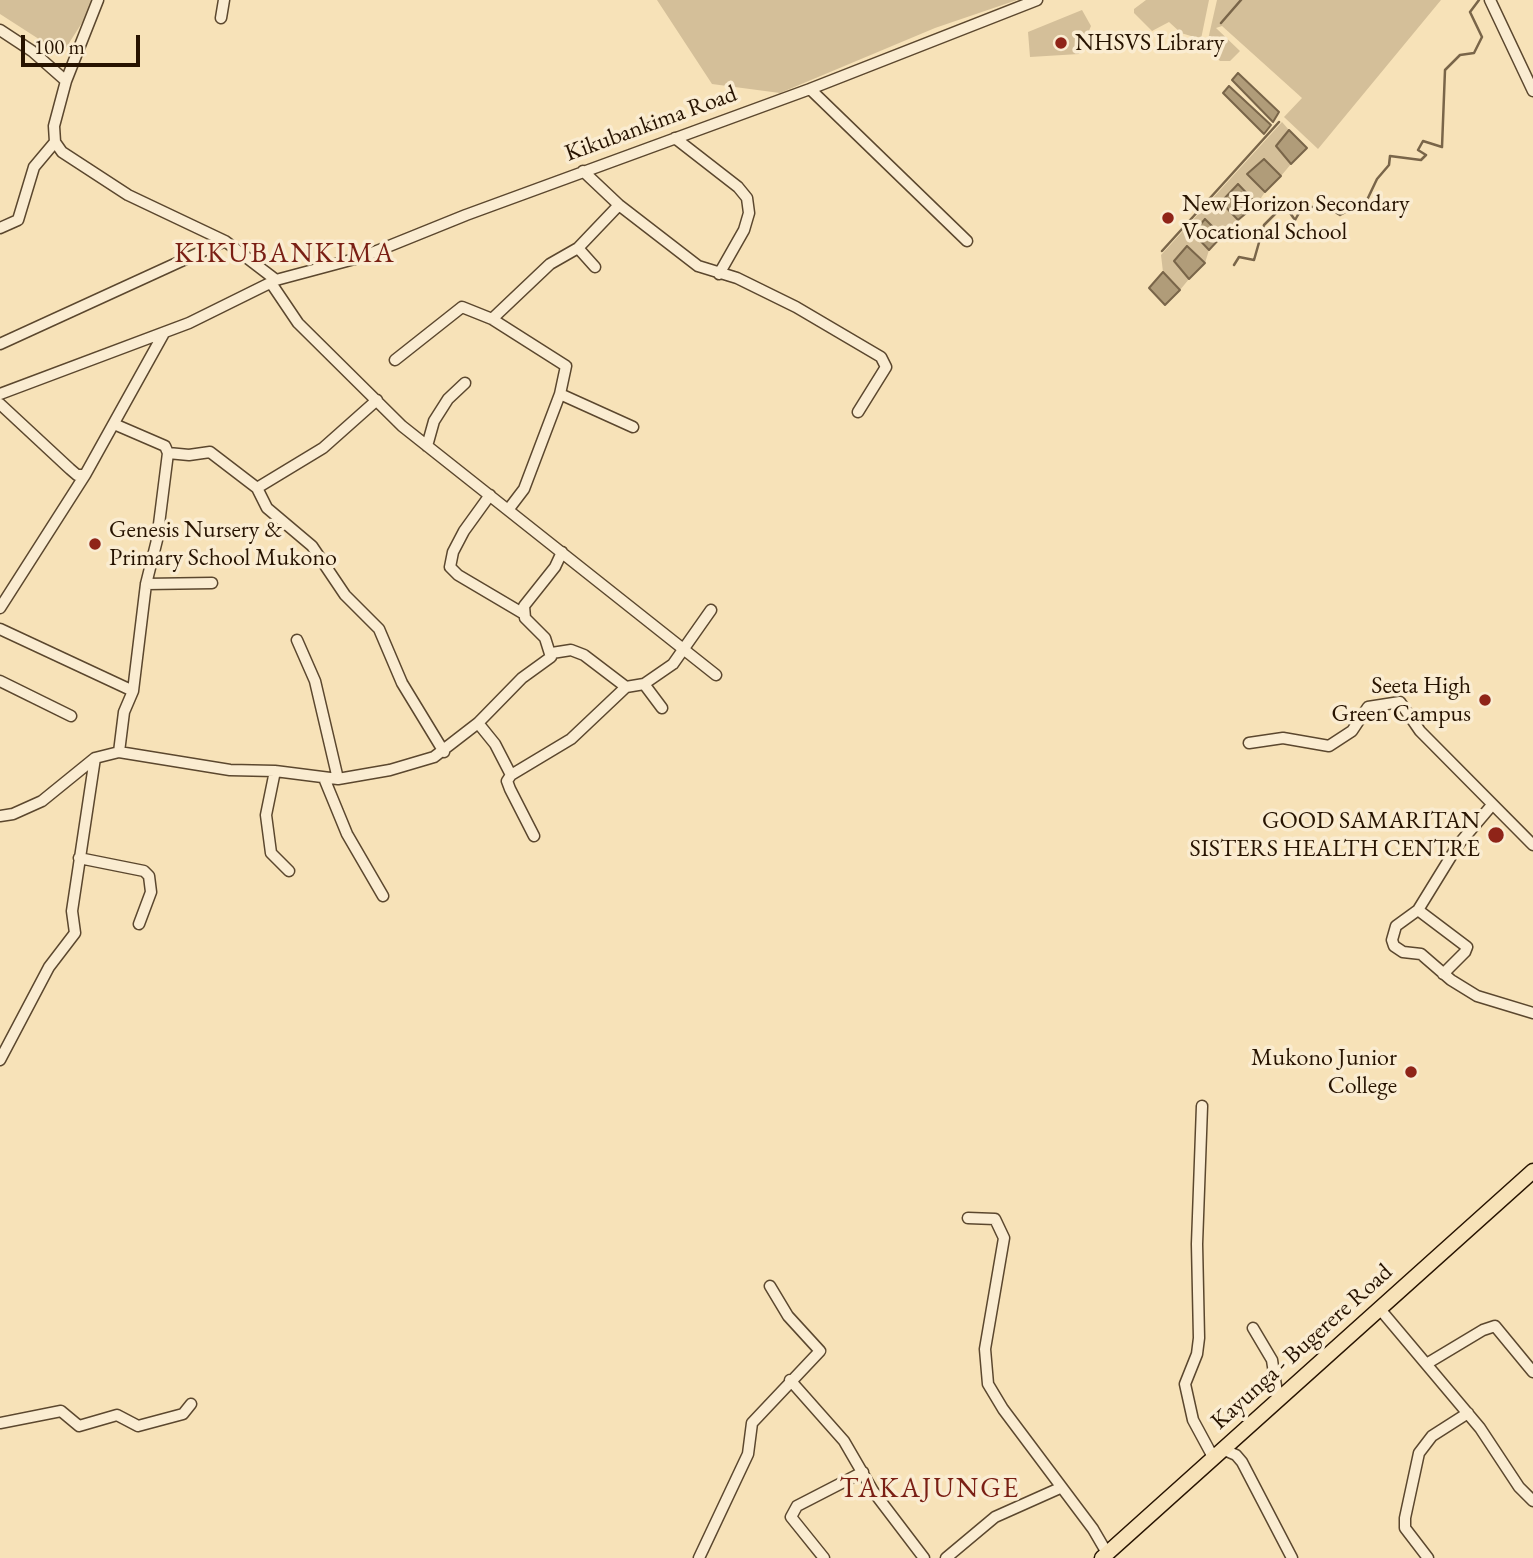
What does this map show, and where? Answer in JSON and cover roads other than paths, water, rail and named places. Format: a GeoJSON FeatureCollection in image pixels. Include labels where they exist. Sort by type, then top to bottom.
{"type":"FeatureCollection","features":[{"type":"Feature","properties":{"kind":"main road","name":"Kayunga - Bugerere Road"},"geometry":{"type":"LineString","coordinates":[[1104,1556],[1533,1171]]}},
{"type":"Feature","properties":{"kind":"street"},"geometry":{"type":"LineString","coordinates":[[99,0],[66,81],[54,126],[55,142],[62,152],[97,177],[225,241],[274,281],[298,323],[427,446],[716,675]]}},
{"type":"Feature","properties":{"kind":"street"},"geometry":{"type":"LineString","coordinates":[[221,18],[223,0]]}},
{"type":"Feature","properties":{"kind":"street","name":"Kikubankima Road"},"geometry":{"type":"LineString","coordinates":[[0,394],[164,333],[274,281],[362,257],[583,171],[810,89],[1037,0]]}},
{"type":"Feature","properties":{"kind":"street"},"geometry":{"type":"LineString","coordinates":[[1490,0],[1533,91]]}},
{"type":"Feature","properties":{"kind":"street"},"geometry":{"type":"LineString","coordinates":[[0,30],[32,51],[66,81]]}},
{"type":"Feature","properties":{"kind":"street"},"geometry":{"type":"LineString","coordinates":[[810,89],[967,241]]}},
{"type":"Feature","properties":{"kind":"street"},"geometry":{"type":"LineString","coordinates":[[675,138],[738,187],[747,198],[749,213],[744,230],[719,274]]}},
{"type":"Feature","properties":{"kind":"street"},"geometry":{"type":"LineString","coordinates":[[0,228],[18,220],[34,167],[55,142]]}},
{"type":"Feature","properties":{"kind":"street"},"geometry":{"type":"LineString","coordinates":[[583,171],[619,205],[698,265],[737,278],[796,307],[881,357],[886,367],[858,412]]}},
{"type":"Feature","properties":{"kind":"street"},"geometry":{"type":"LineString","coordinates":[[492,319],[550,264],[578,247],[619,205]]}},
{"type":"Feature","properties":{"kind":"street"},"geometry":{"type":"LineString","coordinates":[[0,344],[225,241]]}},
{"type":"Feature","properties":{"kind":"street"},"geometry":{"type":"LineString","coordinates":[[578,247],[595,267]]}},
{"type":"Feature","properties":{"kind":"street"},"geometry":{"type":"LineString","coordinates":[[395,360],[462,307],[492,319],[566,366],[560,394],[524,489],[508,509]]}},
{"type":"Feature","properties":{"kind":"street"},"geometry":{"type":"LineString","coordinates":[[0,608],[85,475],[164,333]]}},
{"type":"Feature","properties":{"kind":"street"},"geometry":{"type":"LineString","coordinates":[[427,446],[434,421],[448,399],[465,383]]}},
{"type":"Feature","properties":{"kind":"street"},"geometry":{"type":"LineString","coordinates":[[560,394],[633,427]]}},
{"type":"Feature","properties":{"kind":"street"},"geometry":{"type":"LineString","coordinates":[[257,488],[323,448],[377,400]]}},
{"type":"Feature","properties":{"kind":"street"},"geometry":{"type":"LineString","coordinates":[[0,404],[70,470],[77,475],[85,475]]}},
{"type":"Feature","properties":{"kind":"street"},"geometry":{"type":"LineString","coordinates":[[114,424],[165,446],[168,453],[157,540],[146,584],[133,691],[124,712],[119,752]]}},
{"type":"Feature","properties":{"kind":"street"},"geometry":{"type":"LineString","coordinates":[[168,453],[189,455],[210,452],[257,488],[267,508],[312,546],[345,595],[380,629],[402,683],[444,752]]}},
{"type":"Feature","properties":{"kind":"street"},"geometry":{"type":"LineString","coordinates":[[490,495],[464,531],[453,552],[450,567],[458,575],[524,614],[545,638],[552,653]]}},
{"type":"Feature","properties":{"kind":"street"},"geometry":{"type":"LineString","coordinates":[[524,614],[527,599],[555,567],[562,552]]}},
{"type":"Feature","properties":{"kind":"street"},"geometry":{"type":"LineString","coordinates":[[146,584],[212,583]]}},
{"type":"Feature","properties":{"kind":"street"},"geometry":{"type":"LineString","coordinates":[[534,836],[510,789],[507,781],[511,775],[570,739],[626,687],[645,684],[673,664],[710,610]]}},
{"type":"Feature","properties":{"kind":"street"},"geometry":{"type":"LineString","coordinates":[[0,629],[133,691]]}},
{"type":"Feature","properties":{"kind":"street"},"geometry":{"type":"LineString","coordinates":[[297,640],[315,681],[338,779]]}},
{"type":"Feature","properties":{"kind":"street"},"geometry":{"type":"LineString","coordinates":[[0,816],[13,814],[42,801],[95,758],[119,752],[230,770],[275,771],[338,779],[420,763],[444,752],[478,723],[522,678],[545,663],[552,653],[571,650],[584,655],[626,687]]}},
{"type":"Feature","properties":{"kind":"street"},"geometry":{"type":"LineString","coordinates":[[0,681],[71,716]]}},
{"type":"Feature","properties":{"kind":"street"},"geometry":{"type":"LineString","coordinates":[[645,684],[662,708]]}},
{"type":"Feature","properties":{"kind":"street"},"geometry":{"type":"LineString","coordinates":[[1249,743],[1283,738],[1329,746],[1352,732],[1368,707],[1400,702],[1420,730],[1533,845]]}},
{"type":"Feature","properties":{"kind":"street"},"geometry":{"type":"LineString","coordinates":[[478,723],[495,744],[511,775]]}},
{"type":"Feature","properties":{"kind":"street"},"geometry":{"type":"LineString","coordinates":[[0,1060],[49,967],[75,933],[72,911],[95,758]]}},
{"type":"Feature","properties":{"kind":"street"},"geometry":{"type":"LineString","coordinates":[[275,771],[266,814],[271,853],[289,871]]}},
{"type":"Feature","properties":{"kind":"street"},"geometry":{"type":"LineString","coordinates":[[324,778],[348,834],[383,896]]}},
{"type":"Feature","properties":{"kind":"street"},"geometry":{"type":"LineString","coordinates":[[1492,805],[1451,855],[1418,909],[1396,926],[1392,934],[1394,946],[1403,952],[1421,954],[1443,974],[1477,996],[1533,1013]]}},
{"type":"Feature","properties":{"kind":"street"},"geometry":{"type":"LineString","coordinates":[[79,858],[144,871],[149,876],[151,892],[139,923]]}},
{"type":"Feature","properties":{"kind":"street"},"geometry":{"type":"LineString","coordinates":[[1418,909],[1467,947],[1443,974]]}},
{"type":"Feature","properties":{"kind":"street"},"geometry":{"type":"LineString","coordinates":[[1202,1106],[1197,1244],[1199,1338],[1197,1354],[1185,1384],[1193,1420],[1217,1453],[1236,1455],[1242,1462],[1292,1558]]}},
{"type":"Feature","properties":{"kind":"street"},"geometry":{"type":"LineString","coordinates":[[968,1218],[995,1219],[1004,1238],[985,1349],[988,1384],[1060,1488],[1093,1529],[1104,1556]]}},
{"type":"Feature","properties":{"kind":"street"},"geometry":{"type":"LineString","coordinates":[[699,1558],[748,1454],[752,1423],[820,1351],[788,1316],[770,1286]]}},
{"type":"Feature","properties":{"kind":"street"},"geometry":{"type":"LineString","coordinates":[[1379,1308],[1468,1413],[1519,1487],[1533,1501]]}},
{"type":"Feature","properties":{"kind":"street"},"geometry":{"type":"LineString","coordinates":[[1428,1363],[1483,1329],[1495,1326],[1533,1372]]}},
{"type":"Feature","properties":{"kind":"street"},"geometry":{"type":"LineString","coordinates":[[1253,1328],[1272,1360],[1278,1399]]}},
{"type":"Feature","properties":{"kind":"street"},"geometry":{"type":"LineString","coordinates":[[790,1380],[844,1441],[879,1500],[925,1558]]}},
{"type":"Feature","properties":{"kind":"street"},"geometry":{"type":"LineString","coordinates":[[0,1423],[61,1411],[79,1426],[117,1415],[138,1426],[183,1415],[191,1404]]}},
{"type":"Feature","properties":{"kind":"street"},"geometry":{"type":"LineString","coordinates":[[1429,1558],[1405,1528],[1419,1453],[1432,1436],[1468,1413]]}},
{"type":"Feature","properties":{"kind":"street"},"geometry":{"type":"LineString","coordinates":[[824,1558],[791,1517],[797,1506],[863,1472]]}},
{"type":"Feature","properties":{"kind":"street"},"geometry":{"type":"LineString","coordinates":[[946,1558],[995,1517],[1060,1488]]}},
{"type":"Feature","properties":{"kind":"waterway"},"geometry":{"type":"LineString","coordinates":[[1221,23],[1241,0]]}},
{"type":"Feature","properties":{"kind":"waterway"},"geometry":{"type":"LineString","coordinates":[[1234,265],[1239,257],[1254,260],[1264,225],[1279,210],[1288,210],[1295,220],[1303,206],[1330,209],[1340,215],[1367,200],[1377,179],[1389,165],[1390,156],[1421,160],[1426,155],[1418,150],[1423,141],[1442,147],[1445,70],[1460,55],[1474,53],[1482,37],[1470,12],[1479,0]]}},
{"type":"Feature","properties":{"kind":"waterway"},"geometry":{"type":"LineString","coordinates":[[1162,251],[1279,122]]}},
{"type":"Feature","properties":{"kind":"place","name":"NHSVS Library"},"geometry":{"type":"Point","coordinates":[1061,43]}},
{"type":"Feature","properties":{"kind":"place","name":"New Horizon Secondary Vocational School"},"geometry":{"type":"Point","coordinates":[1168,218]}},
{"type":"Feature","properties":{"kind":"place","name":"Genesis Nursery & Primary School Mukono"},"geometry":{"type":"Point","coordinates":[95,544]}},
{"type":"Feature","properties":{"kind":"place","name":"Seeta High Green Campus"},"geometry":{"type":"Point","coordinates":[1485,700]}},
{"type":"Feature","properties":{"kind":"place","name":"GOOD SAMARITAN SISTERS HEALTH CENTRE"},"geometry":{"type":"Point","coordinates":[1496,835]}},
{"type":"Feature","properties":{"kind":"place","name":"Mukono Junior College"},"geometry":{"type":"Point","coordinates":[1411,1072]}},
{"type":"Feature","properties":{"kind":"district","name":"KIKUBANKIMA"},"geometry":{"type":"Point","coordinates":[285,254]}},
{"type":"Feature","properties":{"kind":"district","name":"TAKAJUNGE"},"geometry":{"type":"Point","coordinates":[930,1489]}}]}
